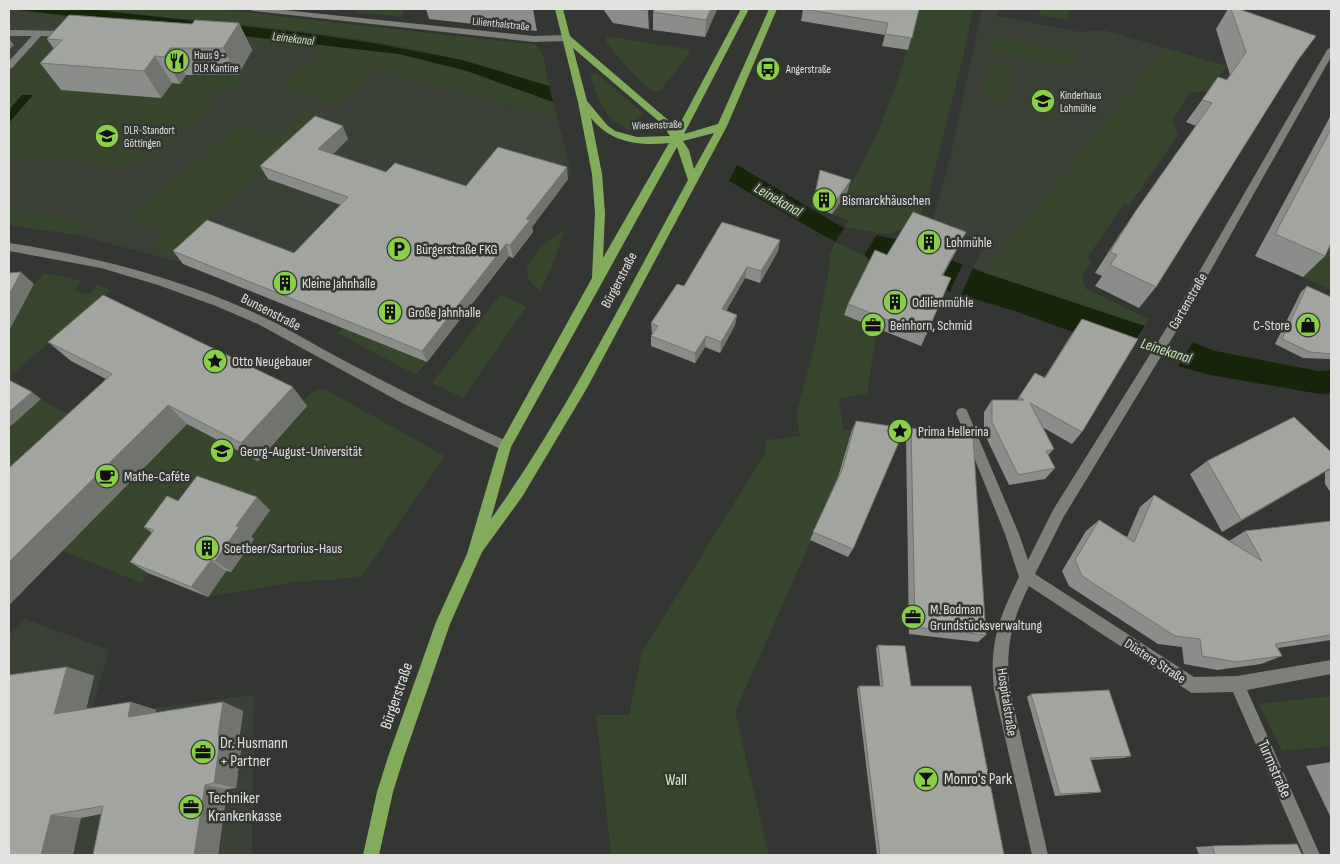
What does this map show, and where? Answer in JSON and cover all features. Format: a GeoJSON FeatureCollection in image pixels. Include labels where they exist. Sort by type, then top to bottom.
{"type":"FeatureCollection","features":[{"type":"Feature","properties":{"kind":"main road","name":"Wiesenstraße"},"geometry":{"type":"LineString","coordinates":[[559,9],[583,102],[611,132],[618,136],[639,141],[677,138],[708,132],[722,126]]}},
{"type":"Feature","properties":{"kind":"main road","name":"Bürgerstraße"},"geometry":{"type":"LineString","coordinates":[[371,855],[385,792],[443,622],[474,555],[505,446],[677,138],[744,9]]}},
{"type":"Feature","properties":{"kind":"main road","name":"Bürgerstraße"},"geometry":{"type":"LineString","coordinates":[[474,555],[517,493],[583,384],[722,126],[773,9]]}},
{"type":"Feature","properties":{"kind":"main road"},"geometry":{"type":"LineString","coordinates":[[567,38],[658,115],[677,138],[688,162],[692,179]]}},
{"type":"Feature","properties":{"kind":"main road"},"geometry":{"type":"LineString","coordinates":[[583,102],[598,174],[600,196],[597,280]]}},
{"type":"Feature","properties":{"kind":"street","name":"Lilienthalstraße"},"geometry":{"type":"LineString","coordinates":[[253,9],[534,39],[567,38]]}},
{"type":"Feature","properties":{"kind":"street"},"geometry":{"type":"LineString","coordinates":[[9,33],[73,35]]}},
{"type":"Feature","properties":{"kind":"street"},"geometry":{"type":"LineString","coordinates":[[9,66],[38,35]]}},
{"type":"Feature","properties":{"kind":"street","name":"Gartenstraße"},"geometry":{"type":"LineString","coordinates":[[1026,576],[1058,514],[1171,330],[1331,50]]}},
{"type":"Feature","properties":{"kind":"street","name":"Bunsenstraße"},"geometry":{"type":"LineString","coordinates":[[9,247],[38,251],[118,268],[198,295],[250,316],[398,395],[505,446]]}},
{"type":"Feature","properties":{"kind":"street"},"geometry":{"type":"LineString","coordinates":[[962,413],[1012,534],[1026,576]]}},
{"type":"Feature","properties":{"kind":"street","name":"Düstere Straße"},"geometry":{"type":"LineString","coordinates":[[1026,576],[1192,685],[1237,684],[1331,668]]}},
{"type":"Feature","properties":{"kind":"street","name":"Hospitalstraße"},"geometry":{"type":"LineString","coordinates":[[1026,576],[1012,606],[999,664],[1008,717],[1040,855]]}},
{"type":"Feature","properties":{"kind":"street","name":"Turmstraße"},"geometry":{"type":"LineString","coordinates":[[1237,684],[1312,855]]}},
{"type":"Feature","properties":{"kind":"shaded area"},"geometry":{"type":"Polygon","coordinates":[[[9,9],[49,9],[39,18],[320,50],[436,88],[445,87],[558,120],[571,170],[568,179],[529,231],[524,243],[513,258],[183,263],[77,235],[9,225],[9,9]]]}},
{"type":"Feature","properties":{"kind":"shaded area","name":"Kinderhaus Lohmühle"},"geometry":{"type":"Polygon","coordinates":[[[982,9],[998,9],[996,16],[1080,32],[1104,30],[1165,48],[985,273],[973,268],[982,248],[978,241],[932,224],[951,154],[982,9]]]}},
{"type":"Feature","properties":{"kind":"shaded area"},"geometry":{"type":"Polygon","coordinates":[[[25,619],[109,650],[90,716],[254,695],[252,855],[9,855],[9,635],[25,619]]]}},
{"type":"Feature","properties":{"kind":"green space"},"geometry":{"type":"Polygon","coordinates":[[[87,9],[215,9],[537,45],[543,55],[549,86],[462,60],[370,41],[276,28],[87,9]]]}},
{"type":"Feature","properties":{"kind":"green space"},"geometry":{"type":"Polygon","coordinates":[[[358,9],[403,9],[403,17],[356,12],[358,9]]]}},
{"type":"Feature","properties":{"kind":"green space","name":"Wall"},"geometry":{"type":"Polygon","coordinates":[[[918,9],[973,9],[929,194],[919,218],[891,234],[878,233],[864,255],[871,262],[844,315],[877,328],[867,394],[839,399],[843,430],[852,430],[838,480],[735,712],[769,855],[611,855],[596,715],[629,715],[642,652],[765,453],[766,440],[800,436],[796,416],[815,343],[829,270],[830,253],[848,221],[832,214],[847,192],[884,116],[904,62],[918,9]]]}},
{"type":"Feature","properties":{"kind":"green space"},"geometry":{"type":"Polygon","coordinates":[[[1040,9],[1069,9],[1068,20],[1039,15],[1040,9]]]}},
{"type":"Feature","properties":{"kind":"green space"},"geometry":{"type":"Polygon","coordinates":[[[44,13],[399,54],[467,71],[553,102],[558,120],[445,87],[436,88],[320,50],[39,18],[44,13]]]}},
{"type":"Feature","properties":{"kind":"green space"},"geometry":{"type":"Polygon","coordinates":[[[607,36],[687,49],[690,53],[660,91],[654,92],[641,81],[606,42],[607,36]]]}},
{"type":"Feature","properties":{"kind":"green space"},"geometry":{"type":"Polygon","coordinates":[[[991,36],[1077,53],[1075,68],[988,51],[991,36]]]}},
{"type":"Feature","properties":{"kind":"green space"},"geometry":{"type":"Polygon","coordinates":[[[48,37],[82,39],[80,76],[180,84],[186,75],[198,76],[200,73],[249,76],[237,88],[215,91],[211,97],[214,101],[210,110],[161,149],[139,162],[114,166],[9,156],[9,79],[48,37]]]}},
{"type":"Feature","properties":{"kind":"green space"},"geometry":{"type":"Polygon","coordinates":[[[1165,48],[1227,66],[1209,91],[1190,93],[1172,121],[1178,135],[1129,206],[1124,204],[1087,258],[1092,261],[1082,276],[1086,289],[1149,319],[1145,326],[985,273],[1165,48]]]}},
{"type":"Feature","properties":{"kind":"green space"},"geometry":{"type":"Polygon","coordinates":[[[321,53],[376,70],[336,106],[280,87],[321,53]]]}},
{"type":"Feature","properties":{"kind":"green space"},"geometry":{"type":"Polygon","coordinates":[[[988,64],[1013,68],[1009,103],[984,98],[988,64]]]}},
{"type":"Feature","properties":{"kind":"green space"},"geometry":{"type":"Polygon","coordinates":[[[596,73],[643,113],[629,130],[607,114],[603,108],[590,76],[596,73]]]}},
{"type":"Feature","properties":{"kind":"green space"},"geometry":{"type":"Polygon","coordinates":[[[304,112],[322,119],[168,255],[149,246],[164,233],[127,218],[241,124],[276,137],[304,112]]]}},
{"type":"Feature","properties":{"kind":"green space"},"geometry":{"type":"Polygon","coordinates":[[[9,211],[90,222],[77,235],[9,225],[9,211]]]}},
{"type":"Feature","properties":{"kind":"green space"},"geometry":{"type":"Polygon","coordinates":[[[565,230],[551,269],[540,291],[528,278],[528,266],[541,248],[565,230]]]}},
{"type":"Feature","properties":{"kind":"green space"},"geometry":{"type":"Polygon","coordinates":[[[1331,240],[1331,290],[1303,277],[1318,246],[1331,240]]]}},
{"type":"Feature","properties":{"kind":"green space"},"geometry":{"type":"Polygon","coordinates":[[[44,273],[82,281],[74,290],[89,294],[97,285],[111,290],[9,377],[9,331],[34,284],[44,273]]]}},
{"type":"Feature","properties":{"kind":"green space"},"geometry":{"type":"Polygon","coordinates":[[[500,295],[527,306],[463,398],[432,383],[500,295]]]}},
{"type":"Feature","properties":{"kind":"green space"},"geometry":{"type":"Polygon","coordinates":[[[343,328],[427,362],[416,375],[337,333],[343,328]]]}},
{"type":"Feature","properties":{"kind":"green space"},"geometry":{"type":"Polygon","coordinates":[[[324,389],[445,456],[362,576],[332,580],[299,581],[208,597],[226,571],[231,572],[253,540],[251,538],[270,510],[172,542],[141,583],[63,551],[187,424],[258,460],[307,406],[301,403],[315,390],[324,389]]]}},
{"type":"Feature","properties":{"kind":"green space"},"geometry":{"type":"Polygon","coordinates":[[[41,399],[94,429],[9,511],[9,424],[12,425],[41,399]]]}},
{"type":"Feature","properties":{"kind":"green space"},"geometry":{"type":"Polygon","coordinates":[[[1331,696],[1331,746],[1282,751],[1259,704],[1331,696]]]}},
{"type":"Feature","properties":{"kind":"water","name":"Leinekanal"},"geometry":{"type":"Polygon","coordinates":[[[9,9],[87,9],[312,34],[372,43],[462,60],[549,86],[553,102],[467,71],[399,54],[9,9]]]}},
{"type":"Feature","properties":{"kind":"water"},"geometry":{"type":"Polygon","coordinates":[[[22,95],[33,95],[9,123],[9,110],[22,95]]]}},
{"type":"Feature","properties":{"kind":"water","name":"Leinekanal"},"geometry":{"type":"Polygon","coordinates":[[[737,165],[844,228],[899,240],[985,273],[1215,351],[1318,371],[1331,370],[1331,393],[1320,394],[1210,375],[1127,352],[1018,312],[945,290],[871,262],[864,254],[826,237],[729,181],[737,165]]]}},
{"type":"Feature","properties":{"kind":"pier"},"geometry":{"type":"Polygon","coordinates":[[[845,227],[878,233],[864,255],[835,242],[845,227]]]}},
{"type":"Feature","properties":{"kind":"pier"},"geometry":{"type":"Polygon","coordinates":[[[963,264],[973,268],[961,295],[950,291],[963,264]]]}},
{"type":"Feature","properties":{"kind":"pier"},"geometry":{"type":"Polygon","coordinates":[[[1146,324],[1178,334],[1193,342],[1177,368],[1127,352],[1146,324]]]}},
{"type":"Feature","properties":{"kind":"building"},"geometry":{"type":"Polygon","coordinates":[[[655,9],[711,9],[706,20],[653,12],[655,9]]]}},
{"type":"Feature","properties":{"kind":"building"},"geometry":{"type":"Polygon","coordinates":[[[804,9],[919,9],[912,38],[885,34],[888,23],[804,9]]]}},
{"type":"Feature","properties":{"kind":"building"},"geometry":{"type":"Polygon","coordinates":[[[1231,9],[1239,9],[1316,36],[1298,60],[1156,287],[1110,265],[1117,255],[1110,252],[1135,212],[1212,103],[1202,100],[1218,77],[1227,80],[1246,52],[1231,9]]]}},
{"type":"Feature","properties":{"kind":"building"},"geometry":{"type":"Polygon","coordinates":[[[69,15],[192,24],[195,20],[239,23],[223,48],[170,48],[164,57],[155,56],[144,71],[40,63],[62,40],[47,39],[69,15]]]}},
{"type":"Feature","properties":{"kind":"building"},"geometry":{"type":"Polygon","coordinates":[[[315,116],[343,126],[318,149],[386,172],[395,163],[466,186],[498,147],[567,167],[526,219],[530,220],[510,245],[506,244],[422,351],[173,251],[207,220],[294,253],[348,197],[260,166],[315,116]]]}},
{"type":"Feature","properties":{"kind":"building"},"geometry":{"type":"Polygon","coordinates":[[[1331,129],[1331,243],[1325,256],[1275,234],[1331,129]]]}},
{"type":"Feature","properties":{"kind":"building"},"geometry":{"type":"Polygon","coordinates":[[[820,170],[851,180],[835,202],[815,194],[820,170]]]}},
{"type":"Feature","properties":{"kind":"building"},"geometry":{"type":"Polygon","coordinates":[[[913,212],[966,232],[942,275],[951,278],[926,335],[848,304],[875,250],[887,255],[913,212]]]}},
{"type":"Feature","properties":{"kind":"building"},"geometry":{"type":"Polygon","coordinates":[[[722,222],[780,240],[761,271],[747,267],[722,309],[737,315],[721,342],[706,336],[695,353],[651,336],[658,326],[651,323],[677,284],[684,286],[722,222]]]}},
{"type":"Feature","properties":{"kind":"building"},"geometry":{"type":"Polygon","coordinates":[[[21,272],[9,295],[9,273],[21,272]]]}},
{"type":"Feature","properties":{"kind":"building","name":"C-Store"},"geometry":{"type":"Polygon","coordinates":[[[1307,286],[1331,297],[1331,354],[1310,352],[1282,339],[1307,286]]]}},
{"type":"Feature","properties":{"kind":"building"},"geometry":{"type":"Polygon","coordinates":[[[103,295],[293,387],[241,443],[168,405],[9,562],[9,468],[112,374],[48,342],[103,295]]]}},
{"type":"Feature","properties":{"kind":"building"},"geometry":{"type":"Polygon","coordinates":[[[1082,319],[1138,339],[1082,432],[1030,403],[1054,449],[1046,451],[1055,468],[1018,475],[992,422],[992,400],[1024,400],[1019,397],[1035,373],[1045,378],[1082,319]]]}},
{"type":"Feature","properties":{"kind":"building"},"geometry":{"type":"Polygon","coordinates":[[[9,380],[32,392],[9,412],[9,380]]]}},
{"type":"Feature","properties":{"kind":"building"},"geometry":{"type":"Polygon","coordinates":[[[1294,417],[1331,452],[1331,468],[1241,520],[1207,461],[1294,417]]]}},
{"type":"Feature","properties":{"kind":"building"},"geometry":{"type":"Polygon","coordinates":[[[856,421],[905,428],[853,549],[813,532],[842,470],[856,421]]]}},
{"type":"Feature","properties":{"kind":"building"},"geometry":{"type":"Polygon","coordinates":[[[911,428],[973,437],[986,635],[915,627],[911,428]]]}},
{"type":"Feature","properties":{"kind":"building","name":"Soetbeer/Sartorius-Haus"},"geometry":{"type":"Polygon","coordinates":[[[197,476],[257,497],[236,526],[239,527],[215,561],[211,560],[191,587],[130,562],[154,530],[144,527],[167,496],[178,501],[197,476]]]}},
{"type":"Feature","properties":{"kind":"building"},"geometry":{"type":"Polygon","coordinates":[[[1154,495],[1262,561],[1245,531],[1331,521],[1331,635],[1275,644],[1282,656],[1236,662],[1202,656],[1200,639],[1175,636],[1082,576],[1075,560],[1099,520],[1134,542],[1154,495]]]}},
{"type":"Feature","properties":{"kind":"building","name":"Monro's Park"},"geometry":{"type":"Polygon","coordinates":[[[878,645],[905,646],[911,686],[971,686],[1004,855],[880,855],[859,686],[883,686],[878,645]]]}},
{"type":"Feature","properties":{"kind":"building"},"geometry":{"type":"Polygon","coordinates":[[[67,667],[54,714],[131,702],[128,717],[223,702],[218,735],[221,734],[214,783],[205,785],[194,855],[93,855],[103,806],[51,815],[41,855],[9,855],[9,675],[67,667]]]}},
{"type":"Feature","properties":{"kind":"building"},"geometry":{"type":"Polygon","coordinates":[[[1109,690],[1131,756],[1090,758],[1101,792],[1060,794],[1031,694],[1109,690]]]}},
{"type":"Feature","properties":{"kind":"building"},"geometry":{"type":"Polygon","coordinates":[[[1297,844],[1302,855],[1215,855],[1212,846],[1297,844]]]}},
{"type":"Feature","properties":{"kind":"place","name":"Haus 9 - DLR Kantine"},"geometry":{"type":"Point","coordinates":[177,61]}},
{"type":"Feature","properties":{"kind":"place","name":"Angerstraße"},"geometry":{"type":"Point","coordinates":[768,69]}},
{"type":"Feature","properties":{"kind":"place","name":"Kinderhaus Lohmühle"},"geometry":{"type":"Point","coordinates":[1043,101]}},
{"type":"Feature","properties":{"kind":"place","name":"DLR-Standort Göttingen"},"geometry":{"type":"Point","coordinates":[107,136]}},
{"type":"Feature","properties":{"kind":"place","name":"Bismarckhäuschen"},"geometry":{"type":"Point","coordinates":[824,200]}},
{"type":"Feature","properties":{"kind":"place","name":"Lohmühle"},"geometry":{"type":"Point","coordinates":[929,242]}},
{"type":"Feature","properties":{"kind":"place","name":"Bürgerstraße FKG"},"geometry":{"type":"Point","coordinates":[399,249]}},
{"type":"Feature","properties":{"kind":"place","name":"Kleine Jahnhalle"},"geometry":{"type":"Point","coordinates":[285,283]}},
{"type":"Feature","properties":{"kind":"place","name":"Odilienmühle"},"geometry":{"type":"Point","coordinates":[895,302]}},
{"type":"Feature","properties":{"kind":"place","name":"Große Jahnhalle"},"geometry":{"type":"Point","coordinates":[390,312]}},
{"type":"Feature","properties":{"kind":"place","name":"Beinhorn, Schmid"},"geometry":{"type":"Point","coordinates":[873,325]}},
{"type":"Feature","properties":{"kind":"place","name":"C-Store"},"geometry":{"type":"Point","coordinates":[1308,325]}},
{"type":"Feature","properties":{"kind":"place","name":"Otto Neugebauer"},"geometry":{"type":"Point","coordinates":[215,361]}},
{"type":"Feature","properties":{"kind":"place","name":"Prima Hellerina"},"geometry":{"type":"Point","coordinates":[900,431]}},
{"type":"Feature","properties":{"kind":"place","name":"Georg-August-Universität"},"geometry":{"type":"Point","coordinates":[222,451]}},
{"type":"Feature","properties":{"kind":"place","name":"Mathe-Caféte"},"geometry":{"type":"Point","coordinates":[107,476]}},
{"type":"Feature","properties":{"kind":"place","name":"Soetbeer/Sartorius-Haus"},"geometry":{"type":"Point","coordinates":[207,548]}},
{"type":"Feature","properties":{"kind":"place","name":"M. Bodman Grundstücksverwaltung"},"geometry":{"type":"Point","coordinates":[913,617]}},
{"type":"Feature","properties":{"kind":"place","name":"Dr. Husmann + Partner"},"geometry":{"type":"Point","coordinates":[203,752]}},
{"type":"Feature","properties":{"kind":"place","name":"Monro's Park"},"geometry":{"type":"Point","coordinates":[926,779]}},
{"type":"Feature","properties":{"kind":"place","name":"Techniker Krankenkasse"},"geometry":{"type":"Point","coordinates":[191,807]}}]}
